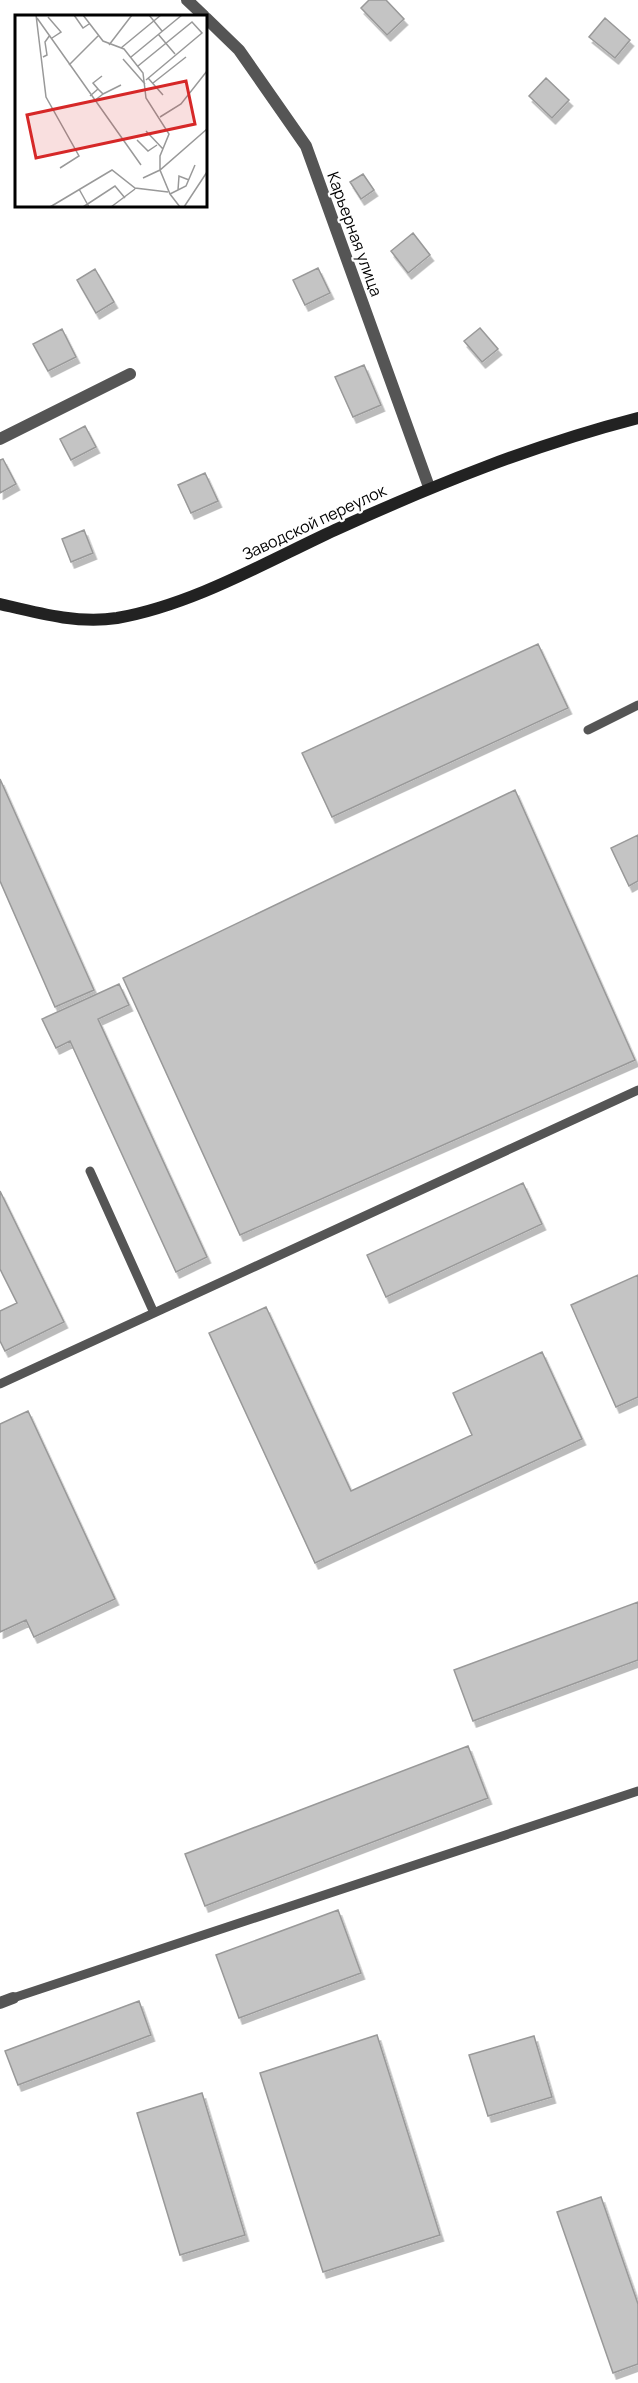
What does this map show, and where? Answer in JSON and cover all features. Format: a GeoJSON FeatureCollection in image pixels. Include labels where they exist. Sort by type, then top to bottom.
{"type":"FeatureCollection","features":[{"type":"Feature","properties":{"kind":"main road","name":"Заводской переулок"},"geometry":{"type":"LineString","coordinates":[[0,604],[42,615],[80,620],[115,618],[172,605],[429,487],[545,444],[638,418]]}},
{"type":"Feature","properties":{"kind":"street","name":"Карьерная улица"},"geometry":{"type":"LineString","coordinates":[[187,0],[203,15]]}},
{"type":"Feature","properties":{"kind":"street","name":"Карьерная улица"},"geometry":{"type":"LineString","coordinates":[[207,19],[239,50],[306,146],[429,487]]}},
{"type":"Feature","properties":{"kind":"street"},"geometry":{"type":"LineString","coordinates":[[0,440],[130,374]]}},
{"type":"Feature","properties":{"kind":"street"},"geometry":{"type":"LineString","coordinates":[[0,2003],[13,1998]]}},
{"type":"Feature","properties":{"kind":"lane"},"geometry":{"type":"LineString","coordinates":[[588,730],[638,705]]}},
{"type":"Feature","properties":{"kind":"lane"},"geometry":{"type":"LineString","coordinates":[[0,1382],[638,1090]]}},
{"type":"Feature","properties":{"kind":"lane"},"geometry":{"type":"LineString","coordinates":[[90,1171],[154,1313]]}},
{"type":"Feature","properties":{"kind":"lane"},"geometry":{"type":"LineString","coordinates":[[13,1998],[638,1791]]}},
{"type":"Feature","properties":{"kind":"building"},"geometry":{"type":"Polygon","coordinates":[[[369,0],[386,0],[404,19],[387,35],[361,8],[369,0]]]}},
{"type":"Feature","properties":{"kind":"building"},"geometry":{"type":"Polygon","coordinates":[[[605,18],[630,40],[615,58],[589,37],[605,18]]]}},
{"type":"Feature","properties":{"kind":"building"},"geometry":{"type":"Polygon","coordinates":[[[546,78],[569,100],[552,118],[529,96],[546,78]]]}},
{"type":"Feature","properties":{"kind":"building"},"geometry":{"type":"Polygon","coordinates":[[[363,174],[374,190],[361,199],[350,182],[363,174]]]}},
{"type":"Feature","properties":{"kind":"building"},"geometry":{"type":"Polygon","coordinates":[[[413,233],[430,255],[408,273],[391,251],[413,233]]]}},
{"type":"Feature","properties":{"kind":"building"},"geometry":{"type":"Polygon","coordinates":[[[318,268],[330,293],[305,305],[293,280],[318,268]]]}},
{"type":"Feature","properties":{"kind":"building"},"geometry":{"type":"Polygon","coordinates":[[[95,269],[114,302],[96,313],[77,280],[95,269]]]}},
{"type":"Feature","properties":{"kind":"building"},"geometry":{"type":"Polygon","coordinates":[[[480,328],[498,349],[482,362],[464,341],[480,328]]]}},
{"type":"Feature","properties":{"kind":"building"},"geometry":{"type":"Polygon","coordinates":[[[62,329],[76,357],[48,371],[33,344],[62,329]]]}},
{"type":"Feature","properties":{"kind":"building"},"geometry":{"type":"Polygon","coordinates":[[[364,365],[381,405],[353,417],[335,377],[364,365]]]}},
{"type":"Feature","properties":{"kind":"building"},"geometry":{"type":"Polygon","coordinates":[[[85,426],[96,447],[71,460],[60,439],[85,426]]]}},
{"type":"Feature","properties":{"kind":"building"},"geometry":{"type":"Polygon","coordinates":[[[3,459],[16,484],[0,493],[0,460],[3,459]]]}},
{"type":"Feature","properties":{"kind":"building"},"geometry":{"type":"Polygon","coordinates":[[[205,473],[218,501],[191,513],[178,485],[205,473]]]}},
{"type":"Feature","properties":{"kind":"building"},"geometry":{"type":"Polygon","coordinates":[[[84,530],[93,553],[71,562],[62,539],[84,530]]]}},
{"type":"Feature","properties":{"kind":"building"},"geometry":{"type":"Polygon","coordinates":[[[538,644],[568,708],[332,817],[302,753],[538,644]]]}},
{"type":"Feature","properties":{"kind":"building"},"geometry":{"type":"Polygon","coordinates":[[[0,779],[94,990],[55,1007],[0,881],[0,779]]]}},
{"type":"Feature","properties":{"kind":"building"},"geometry":{"type":"Polygon","coordinates":[[[515,790],[635,1060],[240,1235],[123,978],[515,790]]]}},
{"type":"Feature","properties":{"kind":"building"},"geometry":{"type":"Polygon","coordinates":[[[638,835],[638,881],[629,886],[611,848],[638,835]]]}},
{"type":"Feature","properties":{"kind":"building"},"geometry":{"type":"Polygon","coordinates":[[[119,984],[129,1005],[98,1019],[207,1257],[176,1272],[70,1041],[56,1048],[42,1019],[119,984]]]}},
{"type":"Feature","properties":{"kind":"building"},"geometry":{"type":"Polygon","coordinates":[[[523,1183],[542,1224],[386,1297],[367,1255],[523,1183]]]}},
{"type":"Feature","properties":{"kind":"building"},"geometry":{"type":"Polygon","coordinates":[[[0,1191],[64,1322],[5,1351],[0,1341],[0,1311],[17,1303],[0,1269],[0,1191]]]}},
{"type":"Feature","properties":{"kind":"building"},"geometry":{"type":"Polygon","coordinates":[[[638,1275],[638,1397],[616,1407],[571,1305],[638,1275]]]}},
{"type":"Feature","properties":{"kind":"building"},"geometry":{"type":"Polygon","coordinates":[[[266,1307],[351,1491],[472,1435],[453,1393],[542,1352],[582,1439],[315,1563],[209,1333],[266,1307]]]}},
{"type":"Feature","properties":{"kind":"building"},"geometry":{"type":"Polygon","coordinates":[[[28,1411],[115,1599],[34,1637],[26,1620],[0,1632],[0,1424],[28,1411]]]}},
{"type":"Feature","properties":{"kind":"building"},"geometry":{"type":"Polygon","coordinates":[[[638,1602],[638,1660],[473,1721],[454,1670],[638,1602]]]}},
{"type":"Feature","properties":{"kind":"building"},"geometry":{"type":"Polygon","coordinates":[[[468,1746],[488,1798],[205,1906],[185,1854],[468,1746]]]}},
{"type":"Feature","properties":{"kind":"building"},"geometry":{"type":"Polygon","coordinates":[[[338,1910],[361,1973],[239,2018],[216,1955],[338,1910]]]}},
{"type":"Feature","properties":{"kind":"building"},"geometry":{"type":"Polygon","coordinates":[[[139,2001],[151,2035],[18,2085],[5,2051],[139,2001]]]}},
{"type":"Feature","properties":{"kind":"building"},"geometry":{"type":"Polygon","coordinates":[[[377,2035],[440,2235],[323,2272],[260,2073],[377,2035]]]}},
{"type":"Feature","properties":{"kind":"building"},"geometry":{"type":"Polygon","coordinates":[[[534,2036],[552,2097],[488,2116],[469,2055],[534,2036]]]}},
{"type":"Feature","properties":{"kind":"building"},"geometry":{"type":"Polygon","coordinates":[[[202,2093],[245,2235],[180,2255],[137,2113],[202,2093]]]}},
{"type":"Feature","properties":{"kind":"building"},"geometry":{"type":"Polygon","coordinates":[[[601,2197],[638,2304],[638,2364],[613,2373],[557,2212],[601,2197]]]}}]}
